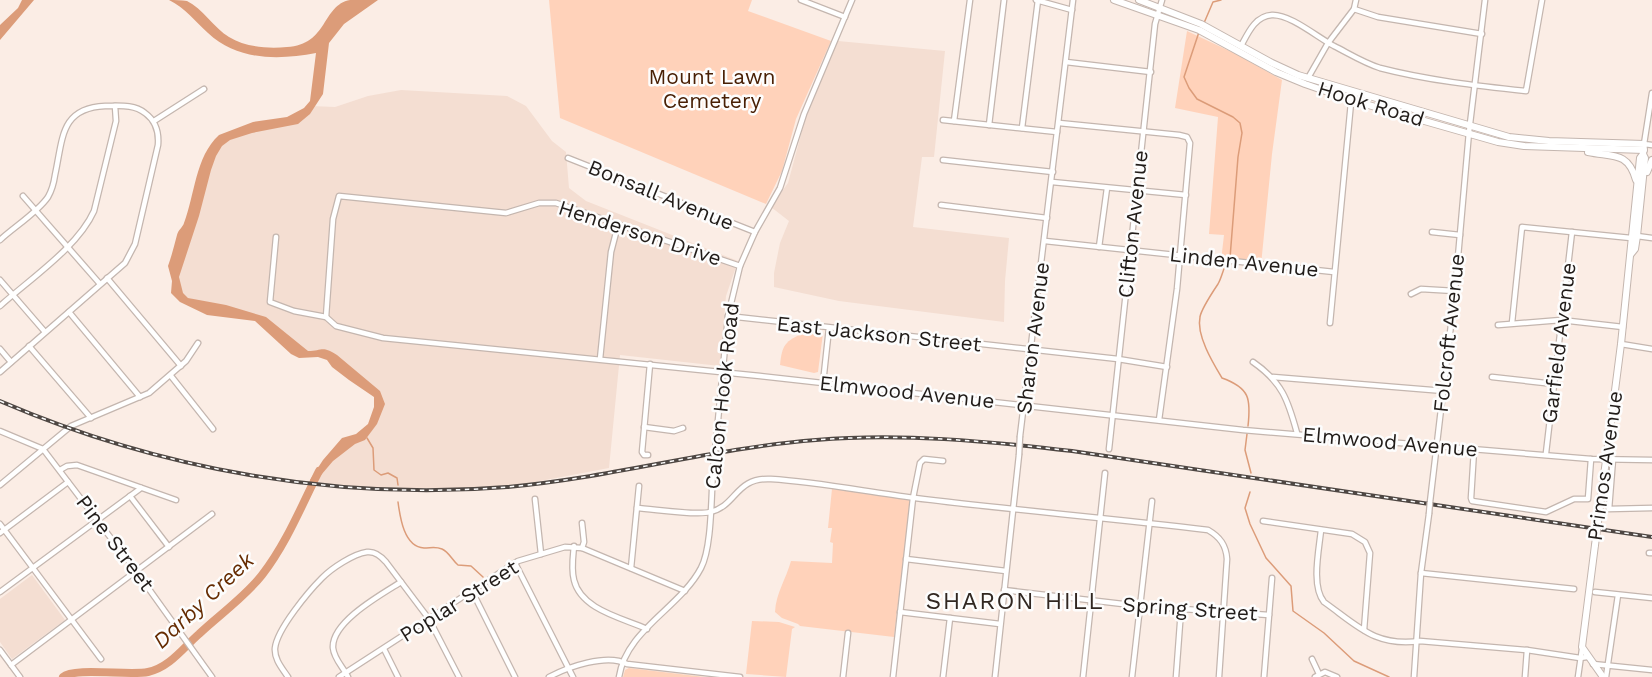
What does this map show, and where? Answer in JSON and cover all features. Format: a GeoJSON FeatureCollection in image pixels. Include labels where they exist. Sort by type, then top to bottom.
{"type":"FeatureCollection","features":[{"type":"Feature","properties":{"kind":"main road","name":"Hook Road"},"geometry":{"type":"LineString","coordinates":[[1114,0],[1159,11]]}},
{"type":"Feature","properties":{"kind":"main road","name":"Hook Road"},"geometry":{"type":"LineString","coordinates":[[1139,0],[1288,70],[1352,96]]}},
{"type":"Feature","properties":{"kind":"main road","name":"Hook Road"},"geometry":{"type":"LineString","coordinates":[[1202,28],[1290,78],[1352,96],[1515,138],[1644,149]]}},
{"type":"Feature","properties":{"kind":"main road","name":"Hook Road"},"geometry":{"type":"LineString","coordinates":[[1469,128],[1498,142],[1514,145],[1644,149]]}},
{"type":"Feature","properties":{"kind":"main road"},"geometry":{"type":"LineString","coordinates":[[1576,148],[1622,158],[1631,165],[1640,183]]}},
{"type":"Feature","properties":{"kind":"main road","name":"Primos Avenue"},"geometry":{"type":"LineString","coordinates":[[1584,658],[1582,649],[1585,611],[1610,459],[1631,254],[1635,249],[1634,237],[1645,158],[1644,149]]}},
{"type":"Feature","properties":{"kind":"main road"},"geometry":{"type":"LineString","coordinates":[[1640,183],[1652,160]]}},
{"type":"Feature","properties":{"kind":"main road"},"geometry":{"type":"LineString","coordinates":[[1584,658],[1593,664],[1604,677]]}},
{"type":"Feature","properties":{"kind":"street"},"geometry":{"type":"LineString","coordinates":[[801,0],[845,17]]}},
{"type":"Feature","properties":{"kind":"street","name":"Calcon Hook Road"},"geometry":{"type":"LineString","coordinates":[[619,677],[622,661],[636,640],[685,591],[702,566],[706,553],[728,316],[740,266],[755,232],[780,188],[804,114],[852,0]]}},
{"type":"Feature","properties":{"kind":"street"},"geometry":{"type":"LineString","coordinates":[[954,121],[970,0]]}},
{"type":"Feature","properties":{"kind":"street"},"geometry":{"type":"LineString","coordinates":[[989,125],[1004,0]]}},
{"type":"Feature","properties":{"kind":"street"},"geometry":{"type":"LineString","coordinates":[[1022,128],[1037,0],[1072,10]]}},
{"type":"Feature","properties":{"kind":"street","name":"Sharon Avenue"},"geometry":{"type":"LineString","coordinates":[[995,677],[1020,436],[1073,0]]}},
{"type":"Feature","properties":{"kind":"street","name":"Clifton Avenue"},"geometry":{"type":"LineString","coordinates":[[1109,449],[1150,72],[1162,0]]}},
{"type":"Feature","properties":{"kind":"street"},"geometry":{"type":"LineString","coordinates":[[1308,78],[1328,43],[1354,9],[1356,0]]}},
{"type":"Feature","properties":{"kind":"street","name":"Folcroft Avenue"},"geometry":{"type":"LineString","coordinates":[[1414,677],[1421,573],[1444,391],[1469,128],[1485,0]]}},
{"type":"Feature","properties":{"kind":"street"},"geometry":{"type":"LineString","coordinates":[[1241,46],[1255,23],[1265,16],[1273,15],[1287,18],[1328,43],[1378,67],[1476,86],[1526,92],[1542,0]]}},
{"type":"Feature","properties":{"kind":"street"},"geometry":{"type":"LineString","coordinates":[[1354,9],[1378,17],[1482,34]]}},
{"type":"Feature","properties":{"kind":"street"},"geometry":{"type":"LineString","coordinates":[[1066,62],[1150,72]]}},
{"type":"Feature","properties":{"kind":"street"},"geometry":{"type":"LineString","coordinates":[[154,121],[204,89]]}},
{"type":"Feature","properties":{"kind":"street","name":"Primos Avenue"},"geometry":{"type":"LineString","coordinates":[[1644,149],[1652,93]]}},
{"type":"Feature","properties":{"kind":"street"},"geometry":{"type":"LineString","coordinates":[[1330,323],[1352,96]]}},
{"type":"Feature","properties":{"kind":"street"},"geometry":{"type":"LineString","coordinates":[[0,306],[68,247],[83,231],[94,211],[116,121],[115,106]]}},
{"type":"Feature","properties":{"kind":"street"},"geometry":{"type":"LineString","coordinates":[[0,240],[46,199],[51,189],[65,130],[72,118],[82,110],[91,107],[115,106],[136,108],[146,113],[154,121],[158,146],[135,244],[128,259],[0,372]]}},
{"type":"Feature","properties":{"kind":"street"},"geometry":{"type":"LineString","coordinates":[[943,120],[1058,132]]}},
{"type":"Feature","properties":{"kind":"street"},"geometry":{"type":"LineString","coordinates":[[1059,123],[1179,135],[1190,140],[1191,150],[1180,255],[1159,420]]}},
{"type":"Feature","properties":{"kind":"street"},"geometry":{"type":"LineString","coordinates":[[1644,149],[1652,146]]}},
{"type":"Feature","properties":{"kind":"street"},"geometry":{"type":"LineString","coordinates":[[1644,149],[1652,151]]}},
{"type":"Feature","properties":{"kind":"street","name":"Bonsall Avenue"},"geometry":{"type":"LineString","coordinates":[[568,158],[755,232]]}},
{"type":"Feature","properties":{"kind":"street"},"geometry":{"type":"LineString","coordinates":[[943,160],[1053,172]]}},
{"type":"Feature","properties":{"kind":"street"},"geometry":{"type":"LineString","coordinates":[[1052,182],[1186,195]]}},
{"type":"Feature","properties":{"kind":"street"},"geometry":{"type":"LineString","coordinates":[[1099,247],[1107,188]]}},
{"type":"Feature","properties":{"kind":"street"},"geometry":{"type":"LineString","coordinates":[[23,196],[100,284]]}},
{"type":"Feature","properties":{"kind":"street","name":"Henderson Drive"},"geometry":{"type":"LineString","coordinates":[[326,317],[333,219],[339,196],[506,213],[539,203],[556,203],[740,266]]}},
{"type":"Feature","properties":{"kind":"street"},"geometry":{"type":"LineString","coordinates":[[941,205],[1047,218]]}},
{"type":"Feature","properties":{"kind":"street"},"geometry":{"type":"LineString","coordinates":[[600,359],[611,252],[618,225]]}},
{"type":"Feature","properties":{"kind":"street"},"geometry":{"type":"LineString","coordinates":[[1512,323],[1522,227],[1652,238]]}},
{"type":"Feature","properties":{"kind":"street"},"geometry":{"type":"LineString","coordinates":[[1432,232],[1460,235]]}},
{"type":"Feature","properties":{"kind":"street","name":"Garfield Avenue"},"geometry":{"type":"LineString","coordinates":[[1546,453],[1572,232]]}},
{"type":"Feature","properties":{"kind":"street","name":"Elmwood Avenue"},"geometry":{"type":"LineString","coordinates":[[276,237],[270,302],[294,311],[326,317],[336,326],[382,338],[823,382],[1243,430],[1474,450],[1546,453],[1591,459],[1652,460]]}},
{"type":"Feature","properties":{"kind":"street","name":"Linden Avenue"},"geometry":{"type":"LineString","coordinates":[[1045,241],[1334,272]]}},
{"type":"Feature","properties":{"kind":"street"},"geometry":{"type":"LineString","coordinates":[[107,278],[181,366]]}},
{"type":"Feature","properties":{"kind":"street"},"geometry":{"type":"LineString","coordinates":[[0,280],[45,332]]}},
{"type":"Feature","properties":{"kind":"street"},"geometry":{"type":"LineString","coordinates":[[1411,294],[1418,289],[1455,291]]}},
{"type":"Feature","properties":{"kind":"street"},"geometry":{"type":"LineString","coordinates":[[69,312],[140,397]]}},
{"type":"Feature","properties":{"kind":"street","name":"East Jackson Street"},"geometry":{"type":"LineString","coordinates":[[728,316],[1167,366]]}},
{"type":"Feature","properties":{"kind":"street"},"geometry":{"type":"LineString","coordinates":[[1498,325],[1561,320],[1623,327]]}},
{"type":"Feature","properties":{"kind":"street"},"geometry":{"type":"LineString","coordinates":[[823,382],[829,328]]}},
{"type":"Feature","properties":{"kind":"street"},"geometry":{"type":"LineString","coordinates":[[0,486],[71,426],[149,393],[181,366],[198,343]]}},
{"type":"Feature","properties":{"kind":"street"},"geometry":{"type":"LineString","coordinates":[[1621,344],[1652,349]]}},
{"type":"Feature","properties":{"kind":"street"},"geometry":{"type":"LineString","coordinates":[[30,346],[91,418]]}},
{"type":"Feature","properties":{"kind":"street"},"geometry":{"type":"LineString","coordinates":[[0,349],[11,362]]}},
{"type":"Feature","properties":{"kind":"street"},"geometry":{"type":"LineString","coordinates":[[1252,362],[1273,377],[1289,404],[1297,433]]}},
{"type":"Feature","properties":{"kind":"street"},"geometry":{"type":"LineString","coordinates":[[648,455],[642,452],[650,364]]}},
{"type":"Feature","properties":{"kind":"street"},"geometry":{"type":"LineString","coordinates":[[171,376],[213,429]]}},
{"type":"Feature","properties":{"kind":"street"},"geometry":{"type":"LineString","coordinates":[[1273,377],[1444,391]]}},
{"type":"Feature","properties":{"kind":"street"},"geometry":{"type":"LineString","coordinates":[[1491,377],[1554,384]]}},
{"type":"Feature","properties":{"kind":"street"},"geometry":{"type":"LineString","coordinates":[[644,427],[674,431],[683,428]]}},
{"type":"Feature","properties":{"kind":"street","name":"Pine Street"},"geometry":{"type":"LineString","coordinates":[[0,431],[43,449],[136,571],[212,677]]}},
{"type":"Feature","properties":{"kind":"street"},"geometry":{"type":"LineString","coordinates":[[1474,450],[1472,501],[1546,513],[1574,499],[1588,499],[1591,459]]}},
{"type":"Feature","properties":{"kind":"street"},"geometry":{"type":"LineString","coordinates":[[892,677],[914,498],[922,461],[924,459],[943,461]]}},
{"type":"Feature","properties":{"kind":"street"},"geometry":{"type":"LineString","coordinates":[[1610,459],[1609,509],[1652,507]]}},
{"type":"Feature","properties":{"kind":"street"},"geometry":{"type":"LineString","coordinates":[[60,470],[75,465],[176,500]]}},
{"type":"Feature","properties":{"kind":"street"},"geometry":{"type":"LineString","coordinates":[[1083,677],[1105,473]]}},
{"type":"Feature","properties":{"kind":"street"},"geometry":{"type":"LineString","coordinates":[[637,508],[710,512],[723,505],[745,484],[758,479],[1208,530],[1223,543],[1227,553],[1219,677]]}},
{"type":"Feature","properties":{"kind":"street"},"geometry":{"type":"LineString","coordinates":[[2,531],[68,482]]}},
{"type":"Feature","properties":{"kind":"street"},"geometry":{"type":"LineString","coordinates":[[631,568],[639,486]]}},
{"type":"Feature","properties":{"kind":"street"},"geometry":{"type":"LineString","coordinates":[[0,592],[141,488]]}},
{"type":"Feature","properties":{"kind":"street"},"geometry":{"type":"LineString","coordinates":[[130,496],[169,547]]}},
{"type":"Feature","properties":{"kind":"street"},"geometry":{"type":"LineString","coordinates":[[535,499],[540,554]]}},
{"type":"Feature","properties":{"kind":"street"},"geometry":{"type":"LineString","coordinates":[[1132,677],[1152,501]]}},
{"type":"Feature","properties":{"kind":"street"},"geometry":{"type":"LineString","coordinates":[[11,665],[212,514]]}},
{"type":"Feature","properties":{"kind":"street"},"geometry":{"type":"LineString","coordinates":[[1263,521],[1356,536],[1362,539],[1369,549],[1370,561],[1364,630]]}},
{"type":"Feature","properties":{"kind":"street"},"geometry":{"type":"LineString","coordinates":[[582,523],[584,542],[582,548]]}},
{"type":"Feature","properties":{"kind":"street"},"geometry":{"type":"LineString","coordinates":[[0,524],[2,531],[34,567],[101,659]]}},
{"type":"Feature","properties":{"kind":"street"},"geometry":{"type":"LineString","coordinates":[[1321,530],[1318,592],[1324,602],[1376,638],[1527,650],[1584,658],[1578,677]]}},
{"type":"Feature","properties":{"kind":"street"},"geometry":{"type":"LineString","coordinates":[[574,546],[574,580],[586,600],[599,609],[648,629]]}},
{"type":"Feature","properties":{"kind":"street","name":"Poplar Street"},"geometry":{"type":"LineString","coordinates":[[339,677],[347,675],[429,618],[515,563],[540,554],[574,546],[582,548],[685,591]]}},
{"type":"Feature","properties":{"kind":"street"},"geometry":{"type":"LineString","coordinates":[[288,677],[279,664],[276,654],[277,640],[311,590],[324,577],[355,556],[368,552],[378,554],[386,562],[429,618],[459,677]]}},
{"type":"Feature","properties":{"kind":"street"},"geometry":{"type":"LineString","coordinates":[[906,560],[1006,571]]}},
{"type":"Feature","properties":{"kind":"street"},"geometry":{"type":"LineString","coordinates":[[515,563],[573,677]]}},
{"type":"Feature","properties":{"kind":"street"},"geometry":{"type":"LineString","coordinates":[[1421,573],[1574,589]]}},
{"type":"Feature","properties":{"kind":"street"},"geometry":{"type":"LineString","coordinates":[[1263,677],[1272,578]]}},
{"type":"Feature","properties":{"kind":"street"},"geometry":{"type":"LineString","coordinates":[[347,675],[333,650],[337,634],[357,612],[401,582]]}},
{"type":"Feature","properties":{"kind":"street","name":"Spring Street"},"geometry":{"type":"LineString","coordinates":[[1004,590],[1091,602],[1269,615]]}},
{"type":"Feature","properties":{"kind":"street"},"geometry":{"type":"LineString","coordinates":[[472,591],[515,677]]}},
{"type":"Feature","properties":{"kind":"street"},"geometry":{"type":"LineString","coordinates":[[1595,592],[1652,598]]}},
{"type":"Feature","properties":{"kind":"street"},"geometry":{"type":"LineString","coordinates":[[1604,677],[1608,667],[1618,594]]}},
{"type":"Feature","properties":{"kind":"street"},"geometry":{"type":"LineString","coordinates":[[1176,677],[1181,610]]}},
{"type":"Feature","properties":{"kind":"street"},"geometry":{"type":"LineString","coordinates":[[900,612],[1000,624]]}},
{"type":"Feature","properties":{"kind":"street"},"geometry":{"type":"LineString","coordinates":[[944,677],[950,618]]}},
{"type":"Feature","properties":{"kind":"street"},"geometry":{"type":"LineString","coordinates":[[843,677],[848,633]]}},
{"type":"Feature","properties":{"kind":"street"},"geometry":{"type":"LineString","coordinates":[[384,649],[398,677]]}},
{"type":"Feature","properties":{"kind":"street"},"geometry":{"type":"LineString","coordinates":[[0,650],[18,676]]}},
{"type":"Feature","properties":{"kind":"street"},"geometry":{"type":"LineString","coordinates":[[1525,677],[1527,650]]}},
{"type":"Feature","properties":{"kind":"street"},"geometry":{"type":"LineString","coordinates":[[549,677],[568,667],[617,659],[627,664],[740,677]]}},
{"type":"Feature","properties":{"kind":"street"},"geometry":{"type":"LineString","coordinates":[[1312,659],[1317,675],[1327,672],[1337,677]]}},
{"type":"Feature","properties":{"kind":"street"},"geometry":{"type":"LineString","coordinates":[[1593,664],[1652,670]]}},
{"type":"Feature","properties":{"kind":"shaded area"},"geometry":{"type":"Polygon","coordinates":[[[22,0],[34,0],[0,40],[0,25],[18,8],[22,0]]]}},
{"type":"Feature","properties":{"kind":"shaded area"},"geometry":{"type":"Polygon","coordinates":[[[169,0],[187,1],[192,4],[235,40],[257,47],[272,48],[300,45],[310,40],[341,3],[350,0],[378,0],[344,24],[329,43],[323,94],[310,114],[298,124],[252,133],[230,140],[222,146],[211,170],[179,277],[183,293],[188,298],[226,305],[266,317],[308,351],[325,349],[337,355],[380,391],[385,404],[377,424],[365,440],[355,444],[333,461],[316,481],[310,480],[342,438],[356,434],[368,424],[374,407],[374,397],[332,367],[327,360],[318,357],[299,358],[291,354],[255,321],[207,315],[180,302],[171,293],[172,281],[168,266],[178,233],[188,212],[200,165],[211,144],[219,135],[253,122],[287,117],[304,108],[310,101],[316,53],[273,57],[232,49],[208,33],[185,11],[169,0]]]}},
{"type":"Feature","properties":{"kind":"shaded area"},"geometry":{"type":"Polygon","coordinates":[[[838,41],[945,51],[934,157],[922,157],[913,227],[1009,238],[1004,322],[839,301],[774,287],[774,273],[780,243],[789,221],[771,207],[788,183],[806,116],[838,41]]]}},
{"type":"Feature","properties":{"kind":"shaded area"},"geometry":{"type":"Polygon","coordinates":[[[401,90],[507,96],[526,106],[552,141],[566,152],[569,188],[586,201],[738,261],[726,296],[720,366],[620,355],[609,468],[519,485],[482,488],[364,488],[319,484],[320,470],[370,425],[379,395],[336,360],[298,352],[255,318],[185,297],[175,289],[213,151],[230,137],[294,122],[311,106],[335,107],[368,96],[401,90]]]}},
{"type":"Feature","properties":{"kind":"shaded area"},"geometry":{"type":"Polygon","coordinates":[[[32,575],[65,620],[12,659],[0,642],[0,599],[32,575]]]}},
{"type":"Feature","properties":{"kind":"green space","name":"Mount Lawn Cemetery"},"geometry":{"type":"Polygon","coordinates":[[[549,0],[752,0],[748,11],[831,41],[796,119],[782,171],[766,204],[560,118],[549,0]]]}},
{"type":"Feature","properties":{"kind":"green space"},"geometry":{"type":"Polygon","coordinates":[[[1187,31],[1236,54],[1282,80],[1261,265],[1221,261],[1224,235],[1209,234],[1218,117],[1175,108],[1187,31]]]}},
{"type":"Feature","properties":{"kind":"green space"},"geometry":{"type":"Polygon","coordinates":[[[804,333],[823,333],[818,372],[780,365],[786,344],[804,333]]]}},
{"type":"Feature","properties":{"kind":"green space"},"geometry":{"type":"Polygon","coordinates":[[[832,489],[911,498],[894,637],[800,626],[782,618],[775,612],[779,592],[791,561],[832,563],[833,543],[830,542],[832,528],[828,528],[832,489]]]}},
{"type":"Feature","properties":{"kind":"green space"},"geometry":{"type":"Polygon","coordinates":[[[752,621],[779,622],[795,627],[792,629],[786,677],[746,674],[752,621]]]}},
{"type":"Feature","properties":{"kind":"green space"},"geometry":{"type":"Polygon","coordinates":[[[629,668],[705,677],[623,677],[625,670],[629,668]]]}},
{"type":"Feature","properties":{"kind":"waterway"},"geometry":{"type":"LineString","coordinates":[[1204,23],[1213,2],[1221,0]]}},
{"type":"Feature","properties":{"kind":"waterway"},"geometry":{"type":"LineString","coordinates":[[1199,32],[1184,77],[1197,99],[1233,117],[1240,123],[1242,133],[1230,258]]}},
{"type":"Feature","properties":{"kind":"waterway"},"geometry":{"type":"LineString","coordinates":[[1227,262],[1200,317],[1200,332],[1206,349],[1222,378],[1238,386],[1247,396],[1248,426]]}},
{"type":"Feature","properties":{"kind":"waterway"},"geometry":{"type":"LineString","coordinates":[[1247,434],[1245,450],[1251,473]]}},
{"type":"Feature","properties":{"kind":"waterway"},"geometry":{"type":"LineString","coordinates":[[367,438],[373,448],[374,470],[381,475],[388,473],[397,478],[398,485]]}},
{"type":"Feature","properties":{"kind":"waterway","name":"Darby Creek"},"geometry":{"type":"LineString","coordinates":[[63,677],[69,674],[90,672],[148,672],[170,661],[262,575],[286,538],[319,471]]}},
{"type":"Feature","properties":{"kind":"waterway"},"geometry":{"type":"LineString","coordinates":[[1250,492],[1245,508],[1250,524],[1266,558],[1291,586],[1293,611],[1324,633],[1354,661],[1389,677]]}},
{"type":"Feature","properties":{"kind":"waterway"},"geometry":{"type":"LineString","coordinates":[[398,502],[404,530],[412,542],[424,548],[442,549],[458,565],[471,566],[483,577]]}},
{"type":"Feature","properties":{"kind":"railway"},"geometry":{"type":"LineString","coordinates":[[0,401],[60,425],[184,462],[248,475],[313,484],[377,489],[442,490],[507,487],[585,477],[777,444],[848,438],[912,438],[976,441],[1072,451],[1652,537]]}},
{"type":"Feature","properties":{"kind":"district","name":"SHARON HILL"},"geometry":{"type":"Point","coordinates":[1015,601]}}]}
